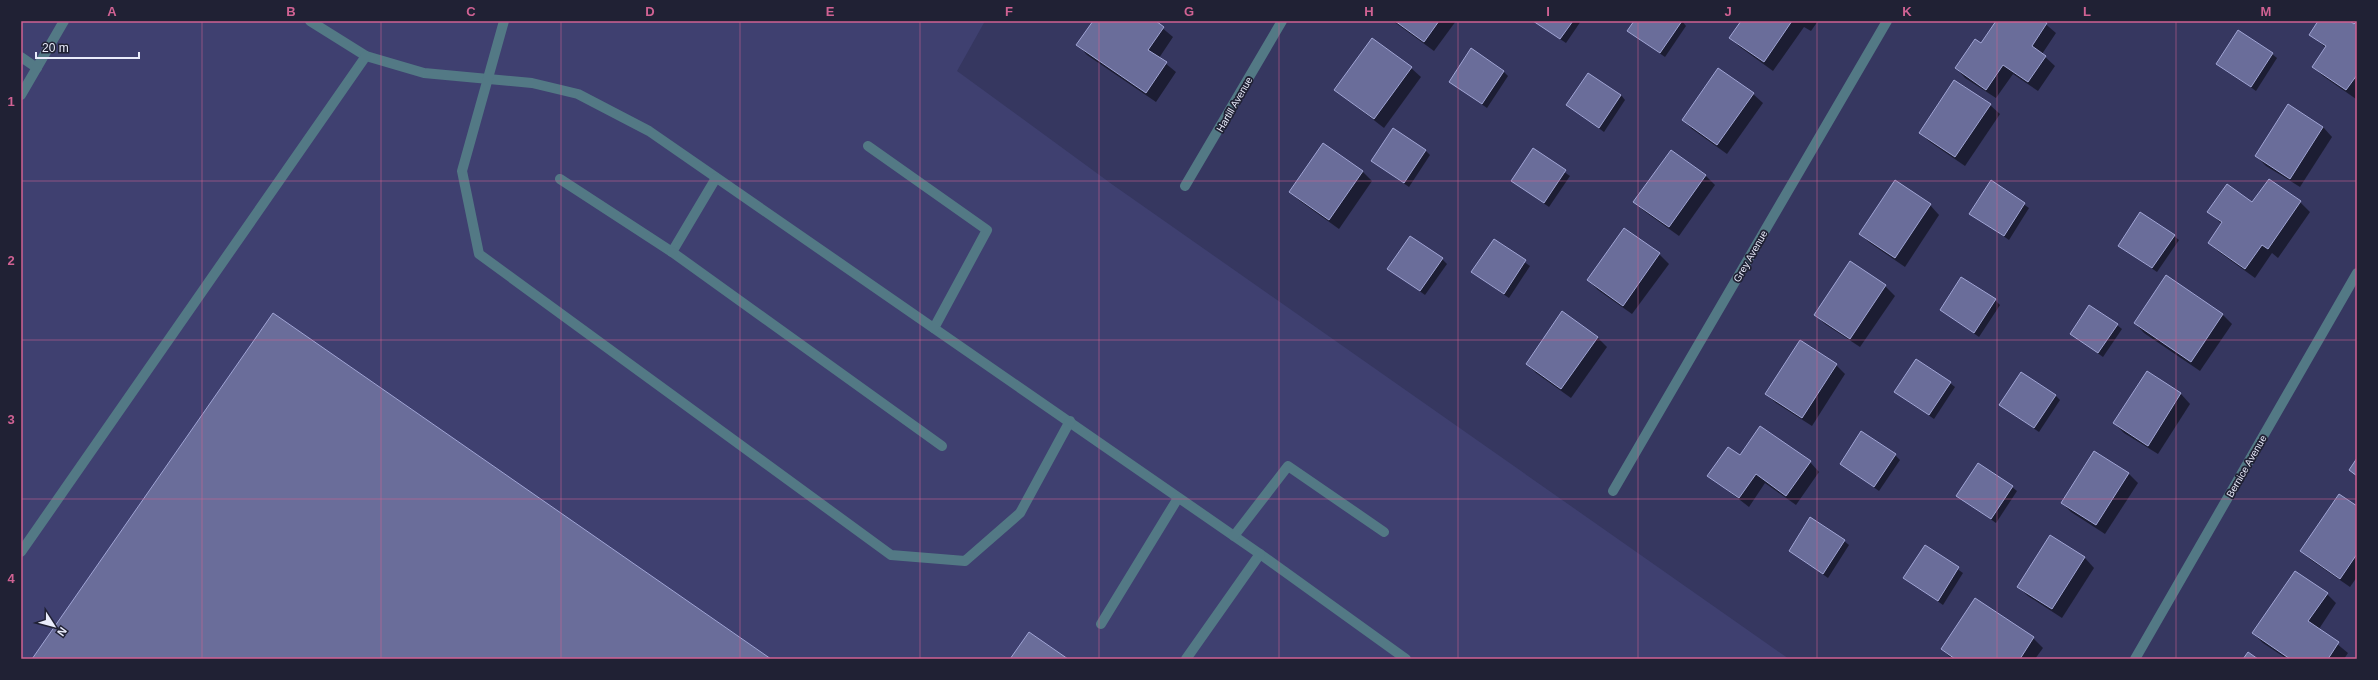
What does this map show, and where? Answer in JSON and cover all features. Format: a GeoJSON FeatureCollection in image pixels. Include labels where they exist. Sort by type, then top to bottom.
{"type":"FeatureCollection","features":[{"type":"Feature","properties":{"kind":"street"},"geometry":{"type":"LineString","coordinates":[[21,95],[64,21]]}},
{"type":"Feature","properties":{"kind":"street"},"geometry":{"type":"LineString","coordinates":[[310,21],[366,56],[424,73],[532,83],[578,94],[649,131],[1070,421],[1260,554],[1406,659]]}},
{"type":"Feature","properties":{"kind":"street"},"geometry":{"type":"LineString","coordinates":[[504,21],[489,80],[462,172],[479,254],[891,555],[966,561],[1020,513],[1070,421]]}},
{"type":"Feature","properties":{"kind":"street","name":"Hartill Avenue"},"geometry":{"type":"LineString","coordinates":[[1186,186],[1282,21]]}},
{"type":"Feature","properties":{"kind":"street","name":"Grey Avenue"},"geometry":{"type":"LineString","coordinates":[[1613,491],[1887,21]]}},
{"type":"Feature","properties":{"kind":"street"},"geometry":{"type":"LineString","coordinates":[[21,552],[366,56]]}},
{"type":"Feature","properties":{"kind":"street"},"geometry":{"type":"LineString","coordinates":[[21,57],[37,68]]}},
{"type":"Feature","properties":{"kind":"street"},"geometry":{"type":"LineString","coordinates":[[868,146],[987,230],[934,328]]}},
{"type":"Feature","properties":{"kind":"street"},"geometry":{"type":"LineString","coordinates":[[672,252],[716,178]]}},
{"type":"Feature","properties":{"kind":"street"},"geometry":{"type":"LineString","coordinates":[[560,180],[672,252],[942,446]]}},
{"type":"Feature","properties":{"kind":"street","name":"Bernice Avenue"},"geometry":{"type":"LineString","coordinates":[[2135,659],[2357,273]]}},
{"type":"Feature","properties":{"kind":"street"},"geometry":{"type":"LineString","coordinates":[[1234,536],[1288,466],[1384,532]]}},
{"type":"Feature","properties":{"kind":"street"},"geometry":{"type":"LineString","coordinates":[[1101,624],[1178,498]]}},
{"type":"Feature","properties":{"kind":"street"},"geometry":{"type":"LineString","coordinates":[[1186,659],[1260,554]]}},
{"type":"Feature","properties":{"kind":"shaded area"},"geometry":{"type":"Polygon","coordinates":[[[21,21],[985,21],[957,71],[1113,185],[1789,659],[21,659],[21,21]]]}},
{"type":"Feature","properties":{"kind":"building"},"geometry":{"type":"Polygon","coordinates":[[[1093,21],[1156,21],[1164,27],[1148,50],[1167,62],[1146,93],[1076,45],[1093,21]]]}},
{"type":"Feature","properties":{"kind":"building"},"geometry":{"type":"Polygon","coordinates":[[[1395,21],[1439,21],[1424,42],[1395,21]]]}},
{"type":"Feature","properties":{"kind":"building"},"geometry":{"type":"Polygon","coordinates":[[[1533,21],[1573,21],[1560,39],[1533,21]]]}},
{"type":"Feature","properties":{"kind":"building"},"geometry":{"type":"Polygon","coordinates":[[[1634,21],[1682,21],[1660,53],[1627,31],[1634,21]]]}},
{"type":"Feature","properties":{"kind":"building"},"geometry":{"type":"Polygon","coordinates":[[[1741,21],[1792,21],[1764,62],[1729,38],[1741,21]]]}},
{"type":"Feature","properties":{"kind":"building"},"geometry":{"type":"Polygon","coordinates":[[[1996,21],[2044,21],[2047,23],[2032,46],[2046,56],[2028,82],[2003,65],[1986,90],[1955,68],[1975,39],[1981,43],[1996,21]]]}},
{"type":"Feature","properties":{"kind":"building"},"geometry":{"type":"Polygon","coordinates":[[[2318,21],[2350,21],[2354,24],[2357,21],[2357,75],[2346,90],[2312,67],[2326,46],[2309,35],[2318,21]]]}},
{"type":"Feature","properties":{"kind":"building"},"geometry":{"type":"Polygon","coordinates":[[[2238,30],[2273,53],[2251,87],[2216,64],[2238,30]]]}},
{"type":"Feature","properties":{"kind":"building"},"geometry":{"type":"Polygon","coordinates":[[[1372,38],[1412,67],[1374,119],[1334,90],[1372,38]]]}},
{"type":"Feature","properties":{"kind":"building"},"geometry":{"type":"Polygon","coordinates":[[[1471,48],[1504,71],[1482,104],[1449,82],[1471,48]]]}},
{"type":"Feature","properties":{"kind":"building"},"geometry":{"type":"Polygon","coordinates":[[[1718,68],[1754,93],[1717,145],[1682,120],[1718,68]]]}},
{"type":"Feature","properties":{"kind":"building"},"geometry":{"type":"Polygon","coordinates":[[[1588,73],[1621,95],[1599,128],[1566,105],[1588,73]]]}},
{"type":"Feature","properties":{"kind":"building"},"geometry":{"type":"Polygon","coordinates":[[[1954,80],[1991,104],[1955,157],[1919,133],[1954,80]]]}},
{"type":"Feature","properties":{"kind":"building"},"geometry":{"type":"Polygon","coordinates":[[[2288,104],[2323,127],[2290,179],[2255,156],[2288,104]]]}},
{"type":"Feature","properties":{"kind":"building"},"geometry":{"type":"Polygon","coordinates":[[[1393,128],[1426,150],[1404,183],[1371,161],[1393,128]]]}},
{"type":"Feature","properties":{"kind":"building"},"geometry":{"type":"Polygon","coordinates":[[[1323,143],[1363,171],[1329,220],[1289,192],[1323,143]]]}},
{"type":"Feature","properties":{"kind":"building"},"geometry":{"type":"Polygon","coordinates":[[[1533,148],[1566,170],[1544,203],[1511,181],[1533,148]]]}},
{"type":"Feature","properties":{"kind":"building"},"geometry":{"type":"Polygon","coordinates":[[[1671,150],[1706,175],[1669,227],[1633,202],[1671,150]]]}},
{"type":"Feature","properties":{"kind":"building"},"geometry":{"type":"Polygon","coordinates":[[[2269,179],[2301,201],[2268,249],[2262,245],[2245,269],[2208,243],[2222,222],[2207,212],[2227,184],[2252,202],[2269,179]]]}},
{"type":"Feature","properties":{"kind":"building"},"geometry":{"type":"Polygon","coordinates":[[[1895,180],[1931,204],[1895,258],[1859,234],[1895,180]]]}},
{"type":"Feature","properties":{"kind":"building"},"geometry":{"type":"Polygon","coordinates":[[[1991,180],[2025,203],[2004,236],[1969,214],[1991,180]]]}},
{"type":"Feature","properties":{"kind":"building"},"geometry":{"type":"Polygon","coordinates":[[[2140,212],[2175,235],[2152,268],[2118,246],[2140,212]]]}},
{"type":"Feature","properties":{"kind":"building"},"geometry":{"type":"Polygon","coordinates":[[[1624,228],[1660,253],[1623,306],[1587,280],[1624,228]]]}},
{"type":"Feature","properties":{"kind":"building"},"geometry":{"type":"Polygon","coordinates":[[[1410,236],[1443,258],[1420,291],[1387,269],[1410,236]]]}},
{"type":"Feature","properties":{"kind":"building"},"geometry":{"type":"Polygon","coordinates":[[[1494,239],[1526,260],[1504,294],[1471,272],[1494,239]]]}},
{"type":"Feature","properties":{"kind":"building"},"geometry":{"type":"Polygon","coordinates":[[[1850,261],[1886,285],[1850,339],[1814,315],[1850,261]]]}},
{"type":"Feature","properties":{"kind":"building"},"geometry":{"type":"Polygon","coordinates":[[[2166,275],[2223,314],[2191,362],[2134,323],[2166,275]]]}},
{"type":"Feature","properties":{"kind":"building"},"geometry":{"type":"Polygon","coordinates":[[[1961,277],[1996,299],[1974,333],[1940,310],[1961,277]]]}},
{"type":"Feature","properties":{"kind":"building"},"geometry":{"type":"Polygon","coordinates":[[[2089,305],[2118,324],[2098,353],[2070,334],[2089,305]]]}},
{"type":"Feature","properties":{"kind":"building"},"geometry":{"type":"Polygon","coordinates":[[[1562,311],[1598,337],[1561,389],[1526,364],[1562,311]]]}},
{"type":"Feature","properties":{"kind":"building"},"geometry":{"type":"Polygon","coordinates":[[[273,313],[771,659],[32,659],[273,313]]]}},
{"type":"Feature","properties":{"kind":"building"},"geometry":{"type":"Polygon","coordinates":[[[1800,340],[1837,364],[1802,418],[1765,394],[1800,340]]]}},
{"type":"Feature","properties":{"kind":"building"},"geometry":{"type":"Polygon","coordinates":[[[1916,359],[1951,382],[1929,415],[1894,392],[1916,359]]]}},
{"type":"Feature","properties":{"kind":"building"},"geometry":{"type":"Polygon","coordinates":[[[2147,371],[2181,393],[2148,446],[2113,423],[2147,371]]]}},
{"type":"Feature","properties":{"kind":"building"},"geometry":{"type":"Polygon","coordinates":[[[2021,372],[2056,395],[2034,428],[1999,405],[2021,372]]]}},
{"type":"Feature","properties":{"kind":"building"},"geometry":{"type":"Polygon","coordinates":[[[1760,426],[1811,461],[1786,496],[1756,474],[1739,498],[1707,476],[1728,447],[1740,455],[1760,426]]]}},
{"type":"Feature","properties":{"kind":"building"},"geometry":{"type":"Polygon","coordinates":[[[1861,431],[1896,454],[1874,487],[1840,464],[1861,431]]]}},
{"type":"Feature","properties":{"kind":"building"},"geometry":{"type":"Polygon","coordinates":[[[2094,451],[2129,473],[2096,525],[2061,503],[2094,451]]]}},
{"type":"Feature","properties":{"kind":"building"},"geometry":{"type":"Polygon","coordinates":[[[2357,458],[2357,476],[2349,470],[2357,458]]]}},
{"type":"Feature","properties":{"kind":"building"},"geometry":{"type":"Polygon","coordinates":[[[1978,463],[2013,486],[1991,519],[1956,496],[1978,463]]]}},
{"type":"Feature","properties":{"kind":"building"},"geometry":{"type":"Polygon","coordinates":[[[2339,494],[2357,506],[2357,554],[2340,579],[2300,551],[2339,494]]]}},
{"type":"Feature","properties":{"kind":"building"},"geometry":{"type":"Polygon","coordinates":[[[1810,517],[1845,540],[1823,574],[1789,551],[1810,517]]]}},
{"type":"Feature","properties":{"kind":"building"},"geometry":{"type":"Polygon","coordinates":[[[2050,535],[2085,557],[2052,609],[2017,587],[2050,535]]]}},
{"type":"Feature","properties":{"kind":"building"},"geometry":{"type":"Polygon","coordinates":[[[1925,545],[1959,567],[1938,601],[1903,578],[1925,545]]]}},
{"type":"Feature","properties":{"kind":"building"},"geometry":{"type":"Polygon","coordinates":[[[2295,571],[2328,593],[2308,621],[2339,642],[2328,659],[2290,659],[2252,633],[2295,571]]]}},
{"type":"Feature","properties":{"kind":"building"},"geometry":{"type":"Polygon","coordinates":[[[1975,598],[2034,637],[2020,659],[1955,659],[1941,649],[1975,598]]]}},
{"type":"Feature","properties":{"kind":"building"},"geometry":{"type":"Polygon","coordinates":[[[1029,632],[1068,659],[1010,659],[1029,632]]]}},
{"type":"Feature","properties":{"kind":"building"},"geometry":{"type":"Polygon","coordinates":[[[2248,652],[2258,659],[2243,659],[2248,652]]]}}]}
